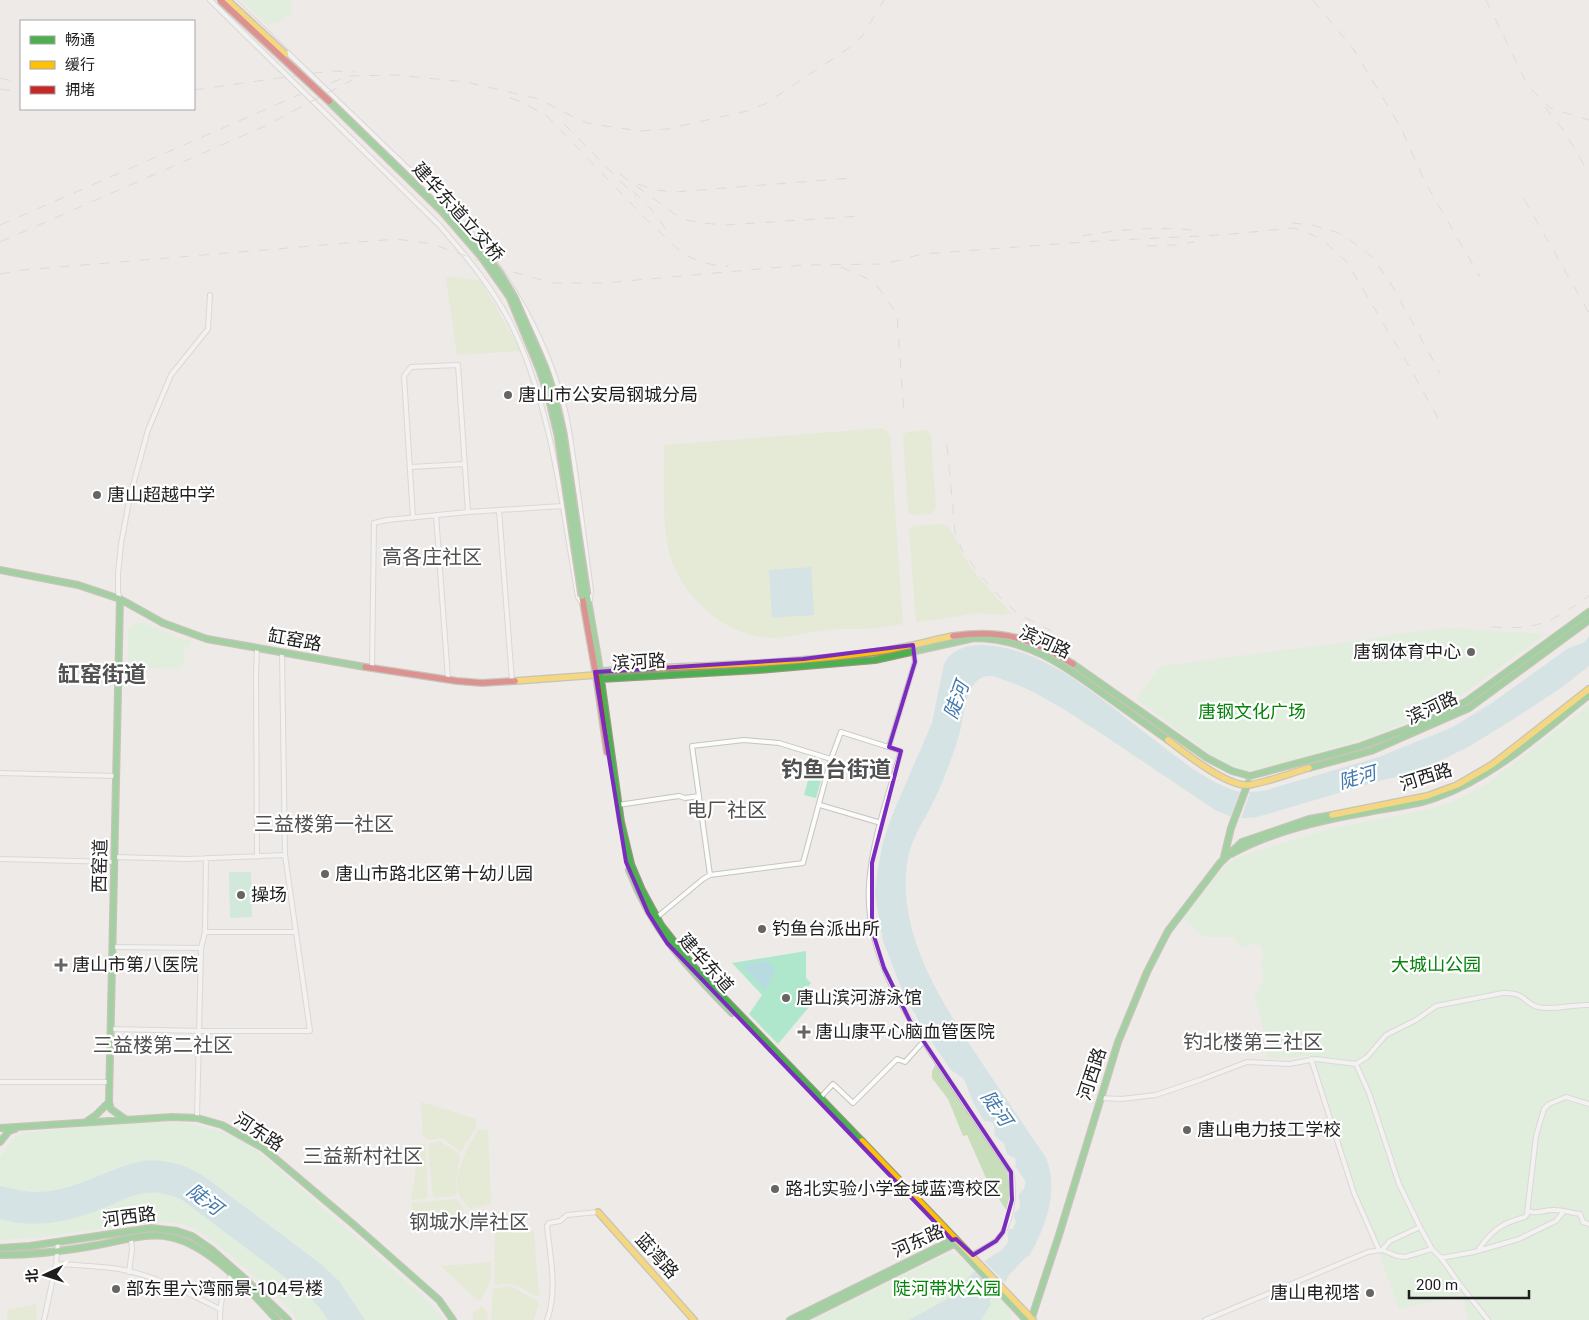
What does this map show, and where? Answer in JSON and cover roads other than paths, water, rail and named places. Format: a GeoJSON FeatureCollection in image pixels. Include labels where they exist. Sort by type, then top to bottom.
{"type":"FeatureCollection","features":[{"type":"Feature","properties":{"kind":"main road","name":"建华东道立交桥"},"geometry":{"type":"LineString","coordinates":[[220,0],[322,94],[442,211],[482,256],[510,297],[549,397],[584,595]]}},
{"type":"Feature","properties":{"kind":"main road","name":"建华东道立交桥"},"geometry":{"type":"LineString","coordinates":[[227,0],[447,210],[485,253],[514,297],[545,368],[554,395],[564,443],[584,595]]}},
{"type":"Feature","properties":{"kind":"main road","name":"缸窑路"},"geometry":{"type":"LineString","coordinates":[[0,570],[78,585],[120,599],[163,623],[207,639],[282,653],[482,683],[599,675]]}},
{"type":"Feature","properties":{"kind":"main road","name":"建华东道"},"geometry":{"type":"LineString","coordinates":[[584,595],[599,675],[625,844],[636,878],[656,918],[694,967],[954,1241]]}},
{"type":"Feature","properties":{"kind":"main road","name":"西窑道"},"geometry":{"type":"LineString","coordinates":[[109,1102],[120,599]]}},
{"type":"Feature","properties":{"kind":"main road","name":"滨河路"},"geometry":{"type":"LineString","coordinates":[[599,675],[804,666],[875,660],[972,632],[990,632],[1022,639],[1068,660],[1214,763],[1237,775],[1250,776],[1393,736],[1456,707],[1467,701],[1589,612]]}},
{"type":"Feature","properties":{"kind":"main road","name":"滨河路"},"geometry":{"type":"LineString","coordinates":[[913,648],[974,638],[990,638],[1007,641],[1046,655],[1068,668],[1196,761],[1227,780],[1247,787],[1371,751],[1449,718],[1469,708],[1589,620]]}},
{"type":"Feature","properties":{"kind":"main road","name":"建华东道"},"geometry":{"type":"LineString","coordinates":[[599,675],[614,807],[624,853],[639,896],[657,928],[682,961],[954,1241],[974,1259],[1030,1320]]}},
{"type":"Feature","properties":{"kind":"main road","name":"河西路"},"geometry":{"type":"LineString","coordinates":[[1030,1320],[1063,1224],[1100,1098],[1124,1028],[1144,979],[1164,937],[1223,859],[1242,842],[1309,820],[1427,796],[1457,785],[1493,764],[1589,689]]}},
{"type":"Feature","properties":{"kind":"main road","name":"河西路"},"geometry":{"type":"LineString","coordinates":[[1223,859],[1242,847],[1308,825],[1329,819],[1415,804],[1453,792],[1493,770],[1589,695]]}},
{"type":"Feature","properties":{"kind":"main road"},"geometry":{"type":"LineString","coordinates":[[1223,859],[1234,820],[1250,776]]}},
{"type":"Feature","properties":{"kind":"main road"},"geometry":{"type":"LineString","coordinates":[[85,1122],[96,1115],[109,1102],[111,1109],[125,1119]]}},
{"type":"Feature","properties":{"kind":"main road","name":"河东路"},"geometry":{"type":"LineString","coordinates":[[0,1128],[172,1117],[197,1118],[222,1125],[263,1148],[439,1300],[453,1320]]}},
{"type":"Feature","properties":{"kind":"main road"},"geometry":{"type":"LineString","coordinates":[[0,1142],[9,1131],[19,1128]]}},
{"type":"Feature","properties":{"kind":"main road","name":"蓝湾路"},"geometry":{"type":"LineString","coordinates":[[598,1212],[694,1320]]}},
{"type":"Feature","properties":{"kind":"main road","name":"河西路"},"geometry":{"type":"LineString","coordinates":[[0,1248],[30,1246],[164,1228],[192,1236],[208,1246],[277,1320]]}},
{"type":"Feature","properties":{"kind":"main road","name":"河西路"},"geometry":{"type":"LineString","coordinates":[[0,1255],[57,1252],[150,1237],[170,1237],[183,1240],[199,1249],[233,1273],[288,1320]]}},
{"type":"Feature","properties":{"kind":"main road","name":"河东路"},"geometry":{"type":"LineString","coordinates":[[790,1320],[954,1241]]}},
{"type":"Feature","properties":{"kind":"main road","name":"河东路"},"geometry":{"type":"LineString","coordinates":[[801,1320],[954,1241]]}},
{"type":"Feature","properties":{"kind":"street"},"geometry":{"type":"LineString","coordinates":[[210,0],[439,225],[464,254],[514,328],[547,424],[578,597],[587,606]]}},
{"type":"Feature","properties":{"kind":"street"},"geometry":{"type":"LineString","coordinates":[[233,0],[474,234],[497,263],[518,296],[534,325],[547,355],[564,406],[591,590],[587,606]]}},
{"type":"Feature","properties":{"kind":"street"},"geometry":{"type":"LineString","coordinates":[[120,599],[118,593],[118,574],[121,544],[130,496],[148,430],[171,375],[208,329],[210,295]]}},
{"type":"Feature","properties":{"kind":"street"},"geometry":{"type":"LineString","coordinates":[[413,518],[404,376],[411,367],[458,365],[468,512]]}},
{"type":"Feature","properties":{"kind":"street"},"geometry":{"type":"LineString","coordinates":[[410,466],[465,464]]}},
{"type":"Feature","properties":{"kind":"street"},"geometry":{"type":"LineString","coordinates":[[372,668],[374,523],[468,512],[562,506]]}},
{"type":"Feature","properties":{"kind":"street"},"geometry":{"type":"LineString","coordinates":[[499,510],[512,681]]}},
{"type":"Feature","properties":{"kind":"street"},"geometry":{"type":"LineString","coordinates":[[436,515],[448,679]]}},
{"type":"Feature","properties":{"kind":"street"},"geometry":{"type":"LineString","coordinates":[[257,648],[258,857]]}},
{"type":"Feature","properties":{"kind":"street"},"geometry":{"type":"LineString","coordinates":[[888,747],[915,662],[913,648]]}},
{"type":"Feature","properties":{"kind":"street"},"geometry":{"type":"LineString","coordinates":[[111,1029],[310,1031],[285,855],[282,653]]}},
{"type":"Feature","properties":{"kind":"street"},"geometry":{"type":"LineString","coordinates":[[656,918],[702,879],[710,875],[803,863],[831,759],[842,732],[901,751],[872,863],[869,884],[872,930],[884,968],[899,1001],[923,1042],[1011,1172],[1013,1179],[1012,1200],[1003,1232],[996,1241],[974,1259]]}},
{"type":"Feature","properties":{"kind":"street"},"geometry":{"type":"LineString","coordinates":[[710,875],[692,746],[744,740],[779,743],[831,759]]}},
{"type":"Feature","properties":{"kind":"street"},"geometry":{"type":"LineString","coordinates":[[0,773],[116,776]]}},
{"type":"Feature","properties":{"kind":"street"},"geometry":{"type":"LineString","coordinates":[[618,805],[679,796],[685,798],[699,796]]}},
{"type":"Feature","properties":{"kind":"street"},"geometry":{"type":"LineString","coordinates":[[820,805],[881,823]]}},
{"type":"Feature","properties":{"kind":"street"},"geometry":{"type":"LineString","coordinates":[[0,858],[115,860],[285,855]]}},
{"type":"Feature","properties":{"kind":"street"},"geometry":{"type":"LineString","coordinates":[[197,1118],[201,948],[205,932],[206,858]]}},
{"type":"Feature","properties":{"kind":"street"},"geometry":{"type":"LineString","coordinates":[[205,932],[295,932]]}},
{"type":"Feature","properties":{"kind":"street"},"geometry":{"type":"LineString","coordinates":[[113,947],[201,948]]}},
{"type":"Feature","properties":{"kind":"street"},"geometry":{"type":"LineString","coordinates":[[1100,1098],[1121,1099],[1156,1095],[1247,1062],[1289,1064],[1311,1060],[1356,1064],[1367,1057],[1386,1034],[1416,1020],[1436,1006],[1503,993],[1514,993],[1536,1007],[1542,1008],[1577,1004],[1589,1005]]}},
{"type":"Feature","properties":{"kind":"street"},"geometry":{"type":"LineString","coordinates":[[820,1098],[833,1084],[853,1103],[897,1059],[905,1062],[923,1042]]}},
{"type":"Feature","properties":{"kind":"street"},"geometry":{"type":"LineString","coordinates":[[1311,1060],[1354,1193],[1381,1250]]}},
{"type":"Feature","properties":{"kind":"street"},"geometry":{"type":"LineString","coordinates":[[1356,1064],[1370,1093],[1399,1184],[1420,1228],[1432,1249],[1442,1258],[1488,1320]]}},
{"type":"Feature","properties":{"kind":"street"},"geometry":{"type":"LineString","coordinates":[[0,1082],[109,1082]]}},
{"type":"Feature","properties":{"kind":"street"},"geometry":{"type":"LineString","coordinates":[[1479,1249],[1488,1236],[1502,1224],[1525,1217],[1528,1211],[1536,1136],[1544,1109],[1549,1104],[1566,1098],[1589,1104]]}},
{"type":"Feature","properties":{"kind":"street"},"geometry":{"type":"LineString","coordinates":[[1528,1211],[1532,1213],[1551,1210],[1580,1214],[1583,1222],[1589,1224]]}},
{"type":"Feature","properties":{"kind":"street"},"geometry":{"type":"LineString","coordinates":[[1442,1258],[1474,1252],[1519,1239],[1556,1221],[1564,1211]]}},
{"type":"Feature","properties":{"kind":"street"},"geometry":{"type":"LineString","coordinates":[[547,1320],[553,1294],[547,1226],[549,1222],[560,1221],[567,1215],[598,1212]]}},
{"type":"Feature","properties":{"kind":"street"},"geometry":{"type":"LineString","coordinates":[[1381,1250],[1390,1241],[1420,1228]]}},
{"type":"Feature","properties":{"kind":"street"},"geometry":{"type":"LineString","coordinates":[[129,1272],[132,1250],[131,1240]]}},
{"type":"Feature","properties":{"kind":"street"},"geometry":{"type":"LineString","coordinates":[[44,1320],[56,1264],[58,1242]]}},
{"type":"Feature","properties":{"kind":"street"},"geometry":{"type":"LineString","coordinates":[[1206,1320],[1368,1252],[1381,1250],[1404,1257],[1432,1249]]}},
{"type":"Feature","properties":{"kind":"street"},"geometry":{"type":"LineString","coordinates":[[56,1264],[95,1266],[129,1272],[184,1291],[220,1309]]}},
{"type":"Feature","properties":{"kind":"street"},"geometry":{"type":"LineString","coordinates":[[220,1320],[220,1309],[225,1284],[233,1273]]}},
{"type":"Feature","properties":{"kind":"water"},"geometry":{"type":"Polygon","coordinates":[[[811,567],[814,615],[772,618],[769,570],[811,567]]]}},
{"type":"Feature","properties":{"kind":"water","name":"陡河"},"geometry":{"type":"Polygon","coordinates":[[[1589,636],[1589,666],[1561,688],[1470,746],[1416,772],[1251,818],[1236,817],[1215,810],[1075,716],[1026,689],[993,676],[981,678],[975,683],[966,700],[958,739],[945,775],[917,833],[908,858],[906,887],[909,915],[916,943],[940,996],[955,1022],[1045,1156],[1049,1168],[1051,1194],[1041,1233],[1029,1256],[1009,1275],[989,1300],[991,1304],[981,1320],[909,1320],[947,1299],[986,1260],[1002,1250],[1008,1242],[1007,1235],[1009,1229],[1013,1229],[1016,1222],[1014,1217],[1015,1212],[1020,1206],[1019,1194],[1024,1189],[1026,1182],[1015,1166],[1015,1158],[1007,1154],[1004,1143],[994,1134],[994,1124],[990,1121],[984,1121],[973,1102],[964,1079],[951,1070],[927,1035],[904,995],[883,941],[875,894],[883,842],[891,818],[932,723],[944,664],[947,659],[965,647],[982,645],[1007,648],[1031,656],[1075,680],[1202,775],[1233,790],[1250,792],[1267,790],[1379,757],[1453,727],[1492,703],[1567,649],[1585,642],[1589,636]]]}},
{"type":"Feature","properties":{"kind":"water"},"geometry":{"type":"Polygon","coordinates":[[[767,961],[775,970],[766,989],[764,989],[742,965],[767,961]]]}},
{"type":"Feature","properties":{"kind":"water","name":"陡河"},"geometry":{"type":"Polygon","coordinates":[[[142,1161],[175,1163],[205,1177],[322,1265],[339,1281],[365,1320],[328,1320],[306,1293],[182,1200],[168,1195],[146,1193],[135,1195],[91,1213],[57,1222],[34,1224],[0,1219],[0,1186],[30,1192],[62,1189],[142,1161]]]}},
{"type":"Feature","properties":{"kind":"railway"},"geometry":{"type":"LineString","coordinates":[[0,225],[301,94],[349,76],[396,75],[466,82],[539,99],[581,121],[640,131],[667,129],[747,111],[765,104],[849,48],[863,35],[884,0]]}},
{"type":"Feature","properties":{"kind":"railway"},"geometry":{"type":"LineString","coordinates":[[1313,0],[1354,50],[1401,128],[1425,182],[1480,277]]}},
{"type":"Feature","properties":{"kind":"railway"},"geometry":{"type":"LineString","coordinates":[[1486,0],[1528,86],[1550,108],[1589,120]]}},
{"type":"Feature","properties":{"kind":"railway"},"geometry":{"type":"LineString","coordinates":[[195,90],[315,73],[355,72]]}},
{"type":"Feature","properties":{"kind":"railway"},"geometry":{"type":"LineString","coordinates":[[0,78],[20,83]]}},
{"type":"Feature","properties":{"kind":"railway"},"geometry":{"type":"LineString","coordinates":[[0,242],[265,126],[352,80]]}},
{"type":"Feature","properties":{"kind":"railway"},"geometry":{"type":"LineString","coordinates":[[0,89],[20,92]]}},
{"type":"Feature","properties":{"kind":"railway"},"geometry":{"type":"LineString","coordinates":[[510,98],[522,102],[547,116],[644,217],[683,254],[699,261],[718,266],[728,266]]}},
{"type":"Feature","properties":{"kind":"railway"},"geometry":{"type":"LineString","coordinates":[[1545,107],[1564,131],[1589,173]]}},
{"type":"Feature","properties":{"kind":"railway"},"geometry":{"type":"LineString","coordinates":[[564,124],[636,197]]}},
{"type":"Feature","properties":{"kind":"railway"},"geometry":{"type":"LineString","coordinates":[[620,174],[673,213],[687,220],[701,223],[726,225],[861,216]]}},
{"type":"Feature","properties":{"kind":"railway"},"geometry":{"type":"LineString","coordinates":[[638,184],[655,190],[675,192],[852,178]]}},
{"type":"Feature","properties":{"kind":"railway"},"geometry":{"type":"LineString","coordinates":[[633,191],[651,209],[666,229]]}},
{"type":"Feature","properties":{"kind":"railway"},"geometry":{"type":"LineString","coordinates":[[1524,199],[1589,313]]}},
{"type":"Feature","properties":{"kind":"railway"},"geometry":{"type":"LineString","coordinates":[[1292,223],[1312,225],[1336,232],[1370,255],[1389,280],[1440,373]]}},
{"type":"Feature","properties":{"kind":"railway"},"geometry":{"type":"LineString","coordinates":[[0,274],[23,270],[396,239],[432,244],[506,270],[552,283],[604,283],[804,265],[885,264],[922,254],[1098,241],[1221,235],[1294,228],[1315,236],[1346,261],[1439,420]]}},
{"type":"Feature","properties":{"kind":"railway"},"geometry":{"type":"LineString","coordinates":[[1082,236],[1140,229],[1199,231]]}},
{"type":"Feature","properties":{"kind":"railway"},"geometry":{"type":"LineString","coordinates":[[1147,246],[1194,242]]}},
{"type":"Feature","properties":{"kind":"railway"},"geometry":{"type":"LineString","coordinates":[[841,267],[866,278],[878,287],[897,314],[904,414]]}},
{"type":"Feature","properties":{"kind":"railway"},"geometry":{"type":"LineString","coordinates":[[947,445],[955,532],[962,550],[980,575],[1017,613],[1057,634]]}},
{"type":"Feature","properties":{"kind":"railway"},"geometry":{"type":"LineString","coordinates":[[1492,627],[1522,627],[1544,622],[1565,612],[1589,596]]}},
{"type":"Feature","properties":{"kind":"place","name":"唐山市公安局钢城分局"},"geometry":{"type":"Point","coordinates":[508,395]}},
{"type":"Feature","properties":{"kind":"place","name":"唐山超越中学"},"geometry":{"type":"Point","coordinates":[97,495]}},
{"type":"Feature","properties":{"kind":"place","name":"唐钢体育中心"},"geometry":{"type":"Point","coordinates":[1471,652]}},
{"type":"Feature","properties":{"kind":"place","name":"唐山市路北区第十幼儿园"},"geometry":{"type":"Point","coordinates":[325,874]}},
{"type":"Feature","properties":{"kind":"place","name":"操场"},"geometry":{"type":"Point","coordinates":[241,895]}},
{"type":"Feature","properties":{"kind":"place","name":"钓鱼台派出所"},"geometry":{"type":"Point","coordinates":[762,929]}},
{"type":"Feature","properties":{"kind":"place","name":"唐山市第八医院"},"geometry":{"type":"Point","coordinates":[61,965]}},
{"type":"Feature","properties":{"kind":"place","name":"唐山滨河游泳馆"},"geometry":{"type":"Point","coordinates":[786,998]}},
{"type":"Feature","properties":{"kind":"place","name":"唐山康平心脑血管医院"},"geometry":{"type":"Point","coordinates":[804,1032]}},
{"type":"Feature","properties":{"kind":"place","name":"唐山电力技工学校"},"geometry":{"type":"Point","coordinates":[1187,1130]}},
{"type":"Feature","properties":{"kind":"place","name":"路北实验小学金域蓝湾校区"},"geometry":{"type":"Point","coordinates":[775,1189]}},
{"type":"Feature","properties":{"kind":"place","name":"部东里六湾丽景-104号楼"},"geometry":{"type":"Point","coordinates":[116,1289]}},
{"type":"Feature","properties":{"kind":"place","name":"唐山电视塔"},"geometry":{"type":"Point","coordinates":[1370,1293]}},
{"type":"Feature","properties":{"kind":"district","name":"高各庄社区"},"geometry":{"type":"Point","coordinates":[432,557]}},
{"type":"Feature","properties":{"kind":"district","name":"缸窑街道"},"geometry":{"type":"Point","coordinates":[102,674]}},
{"type":"Feature","properties":{"kind":"district","name":"钓鱼台街道"},"geometry":{"type":"Point","coordinates":[836,769]}},
{"type":"Feature","properties":{"kind":"district","name":"电厂社区"},"geometry":{"type":"Point","coordinates":[727,810]}},
{"type":"Feature","properties":{"kind":"district","name":"三益楼第一社区"},"geometry":{"type":"Point","coordinates":[324,824]}},
{"type":"Feature","properties":{"kind":"district","name":"钓北楼第三社区"},"geometry":{"type":"Point","coordinates":[1253,1042]}},
{"type":"Feature","properties":{"kind":"district","name":"三益楼第二社区"},"geometry":{"type":"Point","coordinates":[163,1045]}},
{"type":"Feature","properties":{"kind":"district","name":"三益新村社区"},"geometry":{"type":"Point","coordinates":[363,1156]}},
{"type":"Feature","properties":{"kind":"district","name":"钢城水岸社区"},"geometry":{"type":"Point","coordinates":[469,1222]}},
{"type":"Feature","properties":{"kind":"park label","name":"唐钢文化广场"},"geometry":{"type":"Point","coordinates":[1252,712]}},
{"type":"Feature","properties":{"kind":"park label","name":"大城山公园"},"geometry":{"type":"Point","coordinates":[1436,965]}},
{"type":"Feature","properties":{"kind":"park label","name":"陡河带状公园"},"geometry":{"type":"Point","coordinates":[947,1289]}}]}
